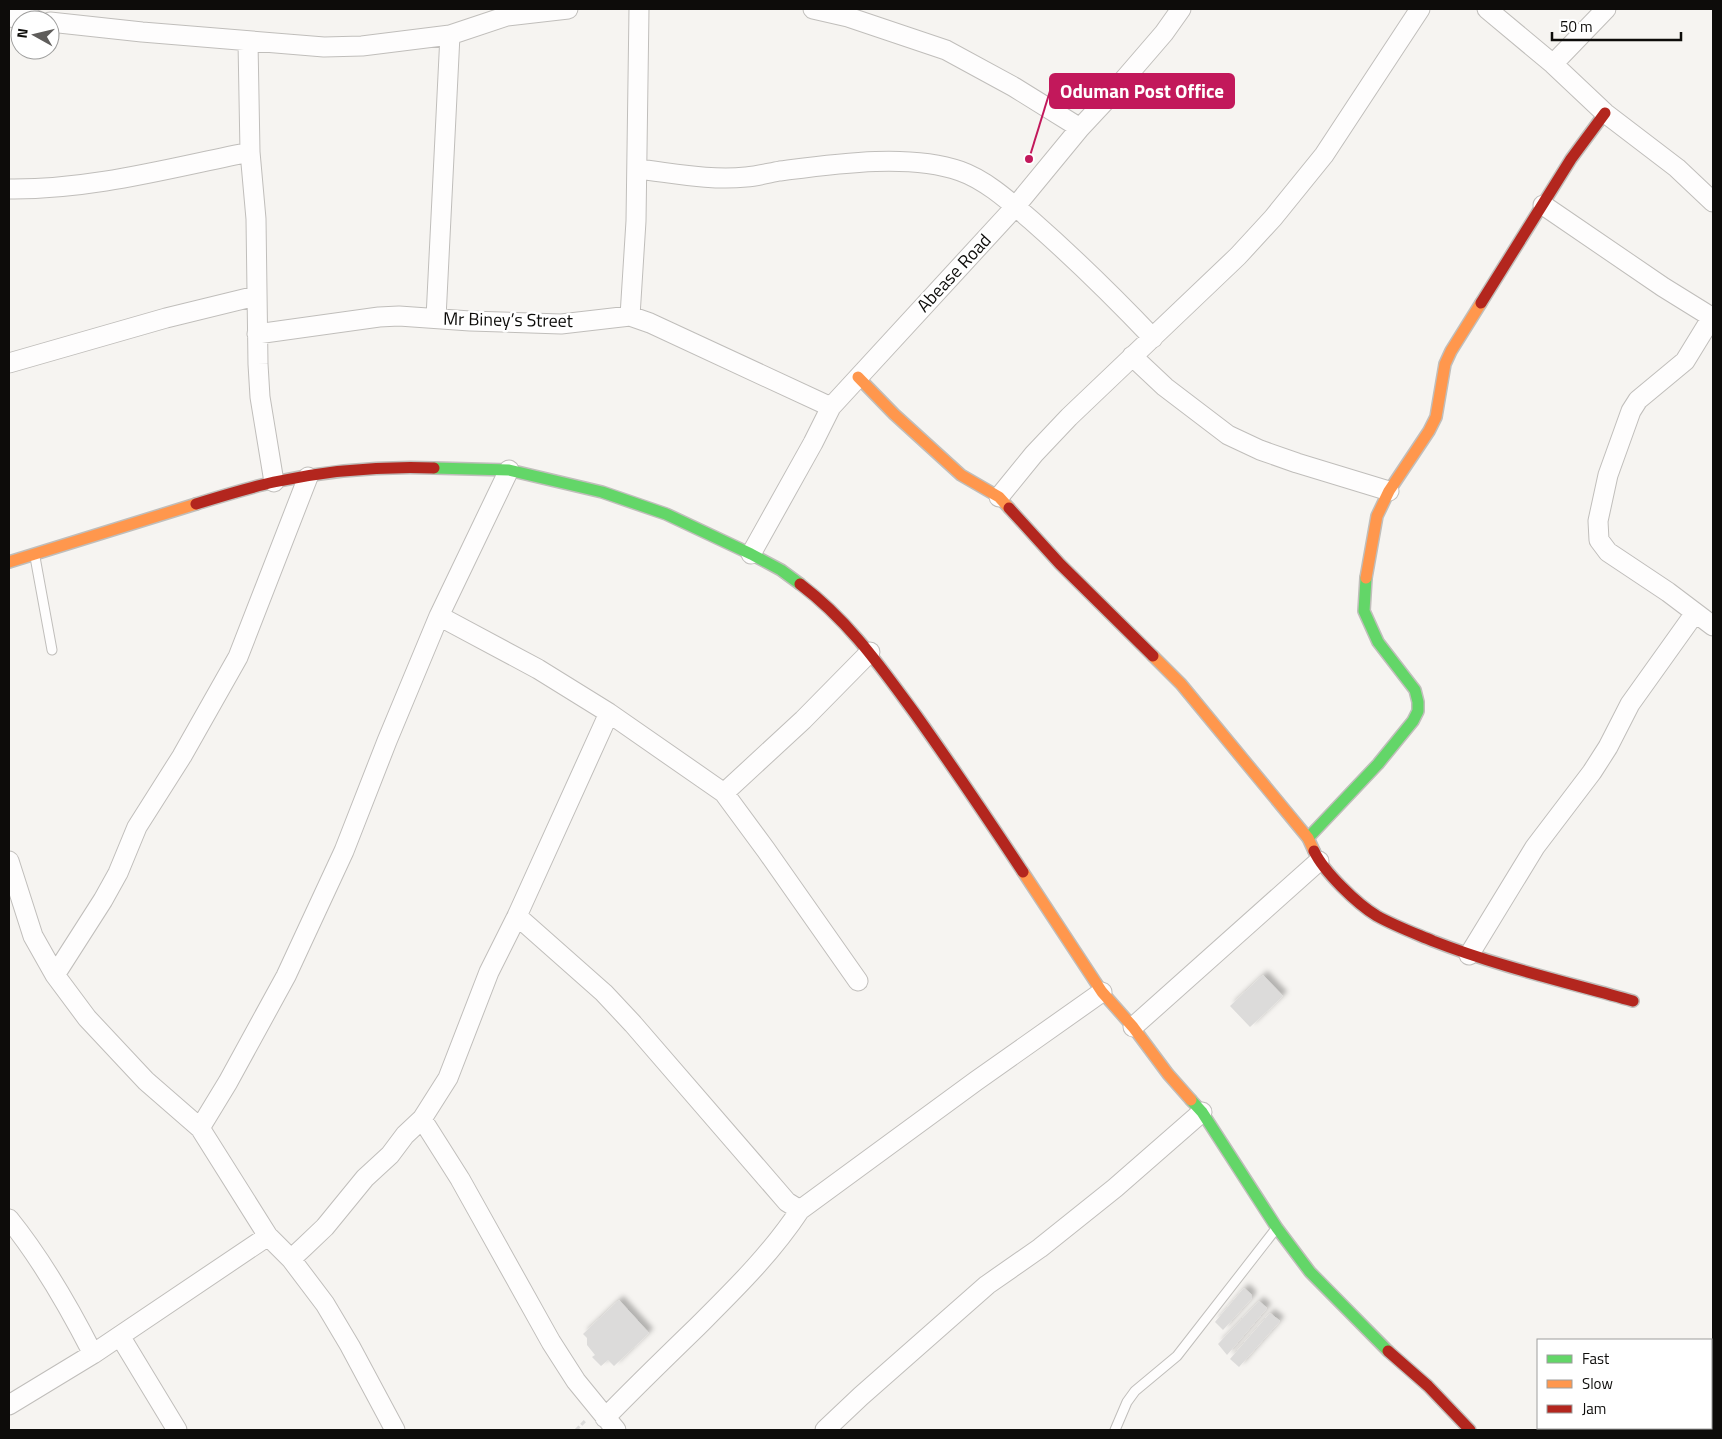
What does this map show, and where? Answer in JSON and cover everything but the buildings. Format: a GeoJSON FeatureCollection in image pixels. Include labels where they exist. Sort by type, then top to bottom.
{"type":"FeatureCollection","features":[{"type":"Feature","properties":{"kind":"street"},"geometry":{"type":"LineString","coordinates":[[60,23],[248,42],[334,47],[362,46],[450,35],[508,16],[568,9]]}},
{"type":"Feature","properties":{"kind":"street"},"geometry":{"type":"LineString","coordinates":[[630,316],[636,221],[639,9]]}},
{"type":"Feature","properties":{"kind":"street"},"geometry":{"type":"LineString","coordinates":[[813,9],[848,17],[946,50],[1014,87],[1080,128]]}},
{"type":"Feature","properties":{"kind":"street","name":"Abease Road"},"geometry":{"type":"LineString","coordinates":[[751,554],[831,408],[1015,207],[1182,9]]}},
{"type":"Feature","properties":{"kind":"street"},"geometry":{"type":"LineString","coordinates":[[998,497],[1034,454],[1069,417],[1132,356],[1154,338],[1238,256],[1273,218],[1324,156],[1420,9]]}},
{"type":"Feature","properties":{"kind":"street"},"geometry":{"type":"LineString","coordinates":[[1487,9],[1553,64],[1605,113],[1677,168],[1713,202]]}},
{"type":"Feature","properties":{"kind":"street"},"geometry":{"type":"LineString","coordinates":[[1553,64],[1606,9]]}},
{"type":"Feature","properties":{"kind":"street"},"geometry":{"type":"LineString","coordinates":[[436,318],[450,35]]}},
{"type":"Feature","properties":{"kind":"street"},"geometry":{"type":"LineString","coordinates":[[248,42],[250,152],[256,219],[256,296],[260,397],[274,482]]}},
{"type":"Feature","properties":{"kind":"street"},"geometry":{"type":"LineString","coordinates":[[1308,838],[1378,764],[1413,721],[1418,711],[1415,690],[1378,642],[1364,611],[1364,586],[1377,516],[1389,491],[1429,431],[1436,417],[1443,371],[1451,351],[1571,159],[1605,113]]}},
{"type":"Feature","properties":{"kind":"street"},"geometry":{"type":"LineString","coordinates":[[9,189],[79,185],[250,152]]}},
{"type":"Feature","properties":{"kind":"street"},"geometry":{"type":"LineString","coordinates":[[637,169],[717,177],[746,177],[848,164],[926,163],[952,168],[977,178],[1015,207],[1061,247],[1154,338]]}},
{"type":"Feature","properties":{"kind":"street"},"geometry":{"type":"LineString","coordinates":[[1543,205],[1663,287],[1713,317],[1685,361],[1638,400],[1631,411],[1608,476],[1598,521],[1599,540],[1608,552],[1655,582],[1713,626]]}},
{"type":"Feature","properties":{"kind":"street"},"geometry":{"type":"LineString","coordinates":[[9,363],[173,316],[256,296]]}},
{"type":"Feature","properties":{"kind":"street","name":"Mr Biney’s Street"},"geometry":{"type":"LineString","coordinates":[[257,334],[398,316],[561,324],[630,316],[650,323],[831,408]]}},
{"type":"Feature","properties":{"kind":"street"},"geometry":{"type":"LineString","coordinates":[[1132,356],[1165,387],[1228,435],[1260,450],[1297,463],[1389,491]]}},
{"type":"Feature","properties":{"kind":"street"},"geometry":{"type":"LineString","coordinates":[[858,377],[894,414],[961,475],[998,497],[1060,564],[1181,684],[1308,838],[1319,861],[1341,886],[1376,916],[1469,954],[1633,1001]]}},
{"type":"Feature","properties":{"kind":"street"},"geometry":{"type":"LineString","coordinates":[[9,562],[177,509],[274,482],[349,470],[412,467],[509,470],[602,492],[636,502],[666,514],[781,570],[814,595],[837,616],[870,652],[966,785],[1102,992],[1133,1027],[1168,1074],[1202,1112],[1277,1228],[1310,1272],[1373,1337],[1428,1386],[1470,1430]]}},
{"type":"Feature","properties":{"kind":"street"},"geometry":{"type":"LineString","coordinates":[[200,1128],[228,1082],[286,976],[340,860],[439,616],[509,470]]}},
{"type":"Feature","properties":{"kind":"street"},"geometry":{"type":"LineString","coordinates":[[55,975],[118,873],[137,827],[182,756],[238,657],[308,477]]}},
{"type":"Feature","properties":{"kind":"street"},"geometry":{"type":"LineString","coordinates":[[1469,954],[1535,848],[1592,772],[1608,747],[1630,704],[1695,613]]}},
{"type":"Feature","properties":{"kind":"street"},"geometry":{"type":"LineString","coordinates":[[439,616],[538,669],[609,713],[724,794],[772,858],[858,981]]}},
{"type":"Feature","properties":{"kind":"street"},"geometry":{"type":"LineString","coordinates":[[724,794],[803,720],[870,652]]}},
{"type":"Feature","properties":{"kind":"street"},"geometry":{"type":"LineString","coordinates":[[290,1258],[304,1248],[325,1227],[366,1178],[390,1155],[422,1119],[448,1078],[490,972],[609,713]]}},
{"type":"Feature","properties":{"kind":"street"},"geometry":{"type":"LineString","coordinates":[[9,861],[33,936],[55,975],[87,1018],[140,1074],[200,1128],[268,1236],[290,1258],[325,1304],[395,1430]]}},
{"type":"Feature","properties":{"kind":"street"},"geometry":{"type":"LineString","coordinates":[[1133,1027],[1319,861]]}},
{"type":"Feature","properties":{"kind":"street"},"geometry":{"type":"LineString","coordinates":[[517,916],[604,993],[787,1202],[800,1210]]}},
{"type":"Feature","properties":{"kind":"street"},"geometry":{"type":"LineString","coordinates":[[422,1119],[460,1179],[551,1342],[576,1381],[610,1424],[782,1238],[800,1210],[976,1081],[1102,992]]}},
{"type":"Feature","properties":{"kind":"street"},"geometry":{"type":"LineString","coordinates":[[825,1430],[987,1286],[1040,1248],[1115,1188],[1202,1112]]}},
{"type":"Feature","properties":{"kind":"street"},"geometry":{"type":"LineString","coordinates":[[9,1219],[44,1267],[93,1354]]}},
{"type":"Feature","properties":{"kind":"street"},"geometry":{"type":"LineString","coordinates":[[9,1406],[93,1354],[268,1236]]}},
{"type":"Feature","properties":{"kind":"street"},"geometry":{"type":"LineString","coordinates":[[120,1336],[177,1430]]}},
{"type":"Feature","properties":{"kind":"lane"},"geometry":{"type":"LineString","coordinates":[[34,554],[52,650]]}},
{"type":"Feature","properties":{"kind":"lane"},"geometry":{"type":"LineString","coordinates":[[1115,1430],[1135,1390],[1177,1356],[1277,1228]]}},
{"type":"Feature","properties":{"kind":"traffic: fast"},"geometry":{"type":"LineString","coordinates":[[434,468],[509,470],[602,492],[666,514],[751,554],[781,570],[800,584]]}},
{"type":"Feature","properties":{"kind":"traffic: fast"},"geometry":{"type":"LineString","coordinates":[[1308,838],[1378,764],[1413,721],[1418,711],[1415,690],[1378,642],[1364,611],[1366,578]]}},
{"type":"Feature","properties":{"kind":"traffic: fast"},"geometry":{"type":"LineString","coordinates":[[1191,1100],[1202,1112],[1277,1228],[1310,1272],[1388,1351]]}},
{"type":"Feature","properties":{"kind":"traffic: slow"},"geometry":{"type":"LineString","coordinates":[[1366,578],[1377,516],[1389,491],[1429,431],[1436,417],[1445,364],[1481,303]]}},
{"type":"Feature","properties":{"kind":"traffic: slow"},"geometry":{"type":"LineString","coordinates":[[858,377],[894,414],[961,475],[999,497],[1009,508]]}},
{"type":"Feature","properties":{"kind":"traffic: slow"},"geometry":{"type":"LineString","coordinates":[[9,562],[196,504]]}},
{"type":"Feature","properties":{"kind":"traffic: slow"},"geometry":{"type":"LineString","coordinates":[[1153,656],[1181,684],[1308,838],[1314,851]]}},
{"type":"Feature","properties":{"kind":"traffic: slow"},"geometry":{"type":"LineString","coordinates":[[1023,872],[1102,992],[1133,1027],[1168,1074],[1191,1100]]}},
{"type":"Feature","properties":{"kind":"traffic: jam"},"geometry":{"type":"LineString","coordinates":[[1481,303],[1571,159],[1605,113]]}},
{"type":"Feature","properties":{"kind":"traffic: jam"},"geometry":{"type":"LineString","coordinates":[[196,504],[264,484],[313,475],[354,470],[434,468]]}},
{"type":"Feature","properties":{"kind":"traffic: jam"},"geometry":{"type":"LineString","coordinates":[[1009,508],[1060,564],[1153,656]]}},
{"type":"Feature","properties":{"kind":"traffic: jam"},"geometry":{"type":"LineString","coordinates":[[800,584],[834,613],[863,645],[916,715],[1023,872]]}},
{"type":"Feature","properties":{"kind":"traffic: jam"},"geometry":{"type":"LineString","coordinates":[[1314,851],[1333,878],[1351,896],[1369,911],[1391,923],[1457,950],[1633,1001]]}},
{"type":"Feature","properties":{"kind":"traffic: jam"},"geometry":{"type":"LineString","coordinates":[[1388,1351],[1428,1386],[1470,1430]]}},
{"type":"Feature","properties":{"kind":"place","name":"Oduman Post Office"},"geometry":{"type":"Point","coordinates":[1029,159]}}]}
